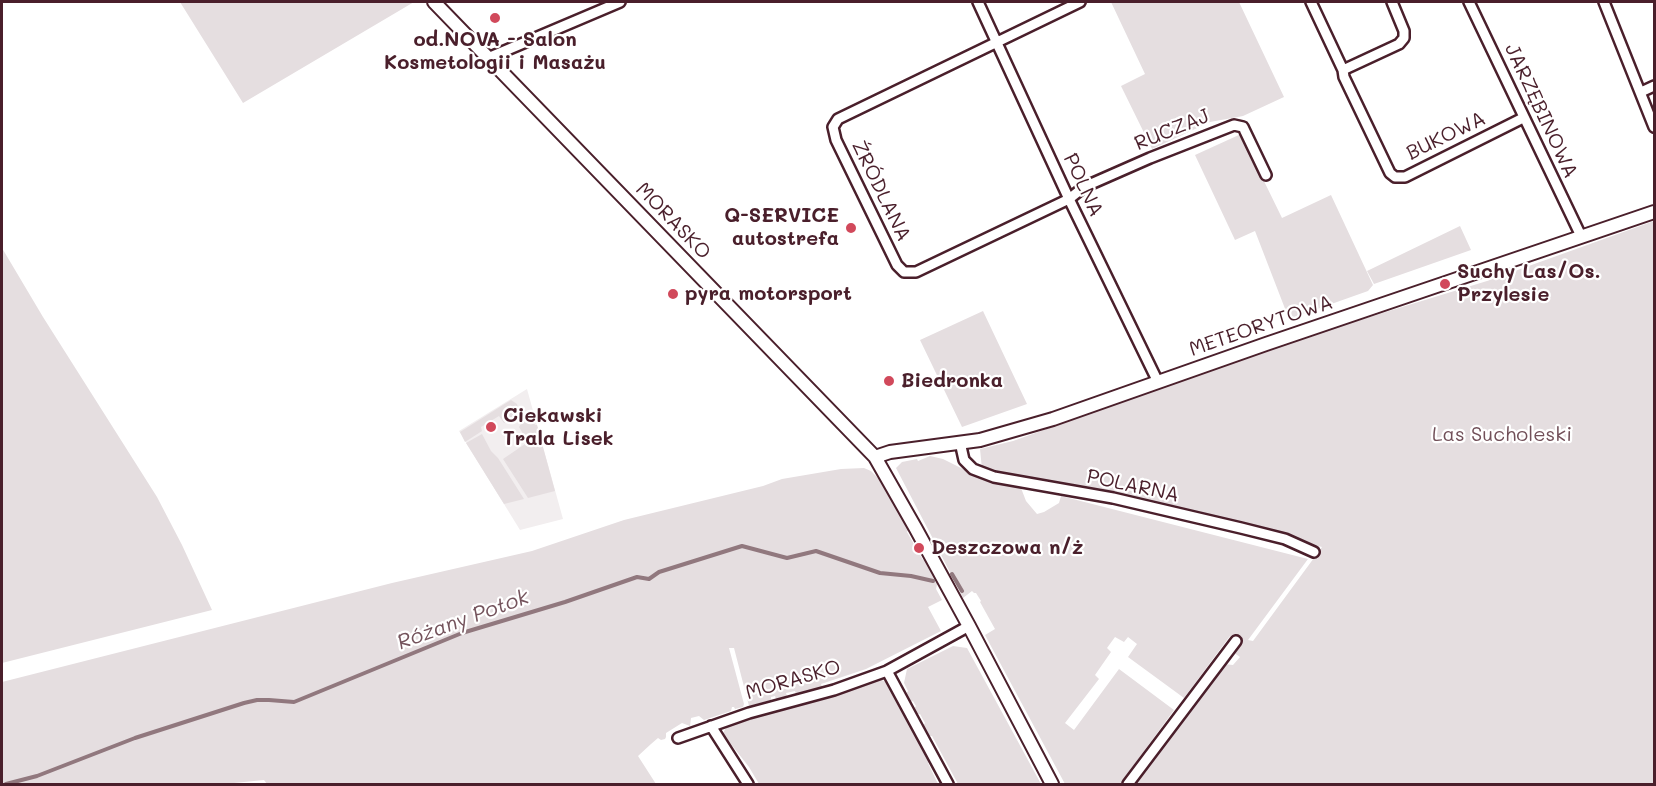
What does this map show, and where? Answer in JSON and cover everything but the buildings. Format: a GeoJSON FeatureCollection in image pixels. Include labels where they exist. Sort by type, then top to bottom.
{"type":"FeatureCollection","features":[{"type":"Feature","properties":{"kind":"street","name":"MORASKO"},"geometry":{"type":"LineString","coordinates":[[434,2],[875,458],[969,626],[1052,784]]}},
{"type":"Feature","properties":{"kind":"street"},"geometry":{"type":"LineString","coordinates":[[488,58],[620,2]]}},
{"type":"Feature","properties":{"kind":"street","name":"POLNA"},"geometry":{"type":"LineString","coordinates":[[978,2],[1069,199],[1158,382]]}},
{"type":"Feature","properties":{"kind":"street"},"geometry":{"type":"LineString","coordinates":[[997,42],[1080,2]]}},
{"type":"Feature","properties":{"kind":"street"},"geometry":{"type":"LineString","coordinates":[[1311,2],[1343,70],[1399,44],[1404,38],[1404,31],[1392,2]]}},
{"type":"Feature","properties":{"kind":"street","name":"JARZĘBINOWA"},"geometry":{"type":"LineString","coordinates":[[1469,2],[1581,236]]}},
{"type":"Feature","properties":{"kind":"street"},"geometry":{"type":"LineString","coordinates":[[1604,2],[1654,127]]}},
{"type":"Feature","properties":{"kind":"street","name":"ŹRÓDLANA"},"geometry":{"type":"LineString","coordinates":[[997,42],[838,119],[833,127],[836,140],[897,265],[904,272],[916,272],[1069,199]]}},
{"type":"Feature","properties":{"kind":"street","name":"BUKOWA"},"geometry":{"type":"LineString","coordinates":[[1343,70],[1344,77],[1390,173],[1395,177],[1405,177],[1523,118]]}},
{"type":"Feature","properties":{"kind":"street"},"geometry":{"type":"LineString","coordinates":[[1641,92],[1654,86]]}},
{"type":"Feature","properties":{"kind":"street","name":"RUCZAJ"},"geometry":{"type":"LineString","coordinates":[[1069,199],[1084,187],[1234,125],[1244,127],[1266,175]]}},
{"type":"Feature","properties":{"kind":"street","name":"METEORYTOWA"},"geometry":{"type":"LineString","coordinates":[[875,458],[890,452],[980,440],[1045,422],[1654,212]]}},
{"type":"Feature","properties":{"kind":"street","name":"POLARNA"},"geometry":{"type":"LineString","coordinates":[[960,442],[964,460],[973,469],[994,477],[1113,498],[1242,528],[1285,539],[1314,552]]}},
{"type":"Feature","properties":{"kind":"street","name":"MORASKO"},"geometry":{"type":"LineString","coordinates":[[678,738],[749,713],[834,690],[887,671],[969,626]]}},
{"type":"Feature","properties":{"kind":"street"},"geometry":{"type":"LineString","coordinates":[[1128,784],[1236,641]]}},
{"type":"Feature","properties":{"kind":"street"},"geometry":{"type":"LineString","coordinates":[[887,671],[948,784]]}},
{"type":"Feature","properties":{"kind":"street"},"geometry":{"type":"LineString","coordinates":[[711,726],[748,784]]}},
{"type":"Feature","properties":{"kind":"shaded area"},"geometry":{"type":"Polygon","coordinates":[[[527,389],[563,519],[520,530],[459,431],[527,389]]]}},
{"type":"Feature","properties":{"kind":"green space"},"geometry":{"type":"Polygon","coordinates":[[[180,2],[414,2],[243,103],[180,2]]]}},
{"type":"Feature","properties":{"kind":"green space"},"geometry":{"type":"Polygon","coordinates":[[[1111,2],[1239,2],[1284,97],[1243,116],[1210,122],[1152,149],[1121,86],[1145,74],[1111,2]]]}},
{"type":"Feature","properties":{"kind":"green space"},"geometry":{"type":"Polygon","coordinates":[[[1241,134],[1282,218],[1331,195],[1373,285],[1368,291],[1289,319],[1255,231],[1235,240],[1195,155],[1241,134]]]}},
{"type":"Feature","properties":{"kind":"green space","name":"Las Sucholeski"},"geometry":{"type":"Polygon","coordinates":[[[1654,221],[1654,784],[1134,784],[1224,664],[1233,665],[1240,657],[1233,652],[1242,639],[1230,636],[1184,698],[1128,657],[1137,644],[1128,637],[1124,642],[1115,637],[1107,648],[1111,652],[1095,675],[1099,679],[1065,723],[1074,730],[1119,669],[1174,710],[1120,784],[1065,784],[985,635],[995,629],[981,601],[972,591],[963,598],[896,468],[902,462],[917,459],[918,461],[930,456],[943,459],[975,475],[1021,488],[1026,501],[1037,514],[1059,503],[1061,496],[1308,559],[1248,640],[1253,641],[1322,547],[1114,495],[982,469],[980,449],[1013,441],[1304,337],[1487,281],[1654,221]]]}},
{"type":"Feature","properties":{"kind":"green space"},"geometry":{"type":"Polygon","coordinates":[[[1460,226],[1471,250],[1374,284],[1367,271],[1460,226]]]}},
{"type":"Feature","properties":{"kind":"green space"},"geometry":{"type":"Polygon","coordinates":[[[2,248],[157,497],[212,610],[2,663],[2,248]]]}},
{"type":"Feature","properties":{"kind":"green space"},"geometry":{"type":"Polygon","coordinates":[[[983,311],[1027,404],[962,427],[920,340],[983,311]]]}},
{"type":"Feature","properties":{"kind":"green space"},"geometry":{"type":"Polygon","coordinates":[[[511,400],[517,404],[518,408],[513,417],[504,423],[499,416],[481,427],[482,431],[465,442],[460,432],[511,400]]]}},
{"type":"Feature","properties":{"kind":"green space"},"geometry":{"type":"Polygon","coordinates":[[[532,415],[541,438],[537,441],[541,440],[555,491],[528,498],[503,459],[528,442],[519,427],[524,419],[532,415]]]}},
{"type":"Feature","properties":{"kind":"green space"},"geometry":{"type":"Polygon","coordinates":[[[482,434],[524,499],[504,504],[466,443],[482,434]]]}},
{"type":"Feature","properties":{"kind":"green space"},"geometry":{"type":"Polygon","coordinates":[[[864,468],[871,471],[882,482],[909,529],[907,532],[923,560],[925,556],[938,580],[936,589],[942,600],[928,607],[941,631],[866,669],[821,684],[822,687],[796,694],[795,691],[786,693],[787,696],[776,699],[775,696],[771,697],[771,700],[749,706],[734,648],[729,648],[743,707],[735,709],[732,707],[731,711],[704,720],[699,716],[691,718],[690,726],[682,723],[666,733],[665,739],[658,738],[651,744],[638,756],[656,784],[267,784],[264,780],[224,784],[2,784],[2,682],[392,583],[532,551],[624,520],[763,486],[782,479],[841,469],[864,468]]]}},
{"type":"Feature","properties":{"kind":"green space"},"geometry":{"type":"Polygon","coordinates":[[[953,646],[967,648],[1041,784],[958,784],[932,736],[929,736],[923,726],[925,723],[914,709],[916,706],[913,701],[910,702],[904,683],[907,669],[953,646]]]}},
{"type":"Feature","properties":{"kind":"green space"},"geometry":{"type":"Polygon","coordinates":[[[879,679],[887,682],[931,760],[928,763],[938,784],[759,784],[749,767],[723,734],[725,729],[734,722],[879,679]]]}},
{"type":"Feature","properties":{"kind":"waterway","name":"Różany Potok"},"geometry":{"type":"LineString","coordinates":[[6,784],[37,776],[135,738],[244,703],[257,700],[294,702],[462,633],[565,602],[637,577],[649,579],[659,572],[742,546],[787,558],[816,551],[880,573],[933,581]]}},
{"type":"Feature","properties":{"kind":"waterway","name":"Różany Potok"},"geometry":{"type":"LineString","coordinates":[[952,574],[962,591]]}},
{"type":"Feature","properties":{"kind":"place","name":"od.NOVA - Salon Kosmetologii i Masażu"},"geometry":{"type":"Point","coordinates":[495,18]}},
{"type":"Feature","properties":{"kind":"place","name":"Q-SERVICE autostrefa"},"geometry":{"type":"Point","coordinates":[851,228]}},
{"type":"Feature","properties":{"kind":"place","name":"Suchy Las/Os. Przylesie"},"geometry":{"type":"Point","coordinates":[1445,284]}},
{"type":"Feature","properties":{"kind":"place","name":"pyra motorsport"},"geometry":{"type":"Point","coordinates":[673,294]}},
{"type":"Feature","properties":{"kind":"place","name":"Biedronka"},"geometry":{"type":"Point","coordinates":[889,381]}},
{"type":"Feature","properties":{"kind":"place","name":"Ciekawski Trala Lisek"},"geometry":{"type":"Point","coordinates":[491,427]}},
{"type":"Feature","properties":{"kind":"place","name":"Deszczowa n/ż"},"geometry":{"type":"Point","coordinates":[919,548]}}]}
